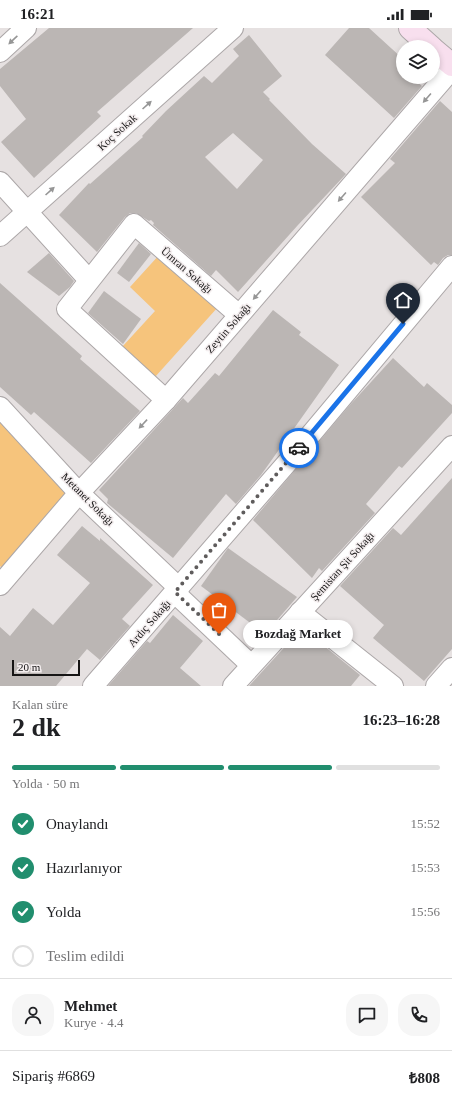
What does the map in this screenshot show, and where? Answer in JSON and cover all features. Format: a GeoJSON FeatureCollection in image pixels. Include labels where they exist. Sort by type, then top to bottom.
{"type":"FeatureCollection","features":[{"type":"Feature","properties":{"kind":"street"},"geometry":{"type":"LineString","coordinates":[[0,52],[26,28]]}},
{"type":"Feature","properties":{"kind":"street","name":"Koç Sokak"},"geometry":{"type":"LineString","coordinates":[[0,236],[233,28]]}},
{"type":"Feature","properties":{"kind":"street"},"geometry":{"type":"LineString","coordinates":[[410,28],[423,40]]}},
{"type":"Feature","properties":{"kind":"street"},"geometry":{"type":"LineString","coordinates":[[440,55],[452,66]]}},
{"type":"Feature","properties":{"kind":"street","name":"Zeytin Sokağı"},"geometry":{"type":"LineString","coordinates":[[1,581],[79,493],[166,400],[452,69]]}},
{"type":"Feature","properties":{"kind":"street"},"geometry":{"type":"LineString","coordinates":[[0,182],[90,280],[67,309],[166,400]]}},
{"type":"Feature","properties":{"kind":"street","name":"Ümran Sokağı"},"geometry":{"type":"LineString","coordinates":[[90,280],[134,224],[239,315]]}},
{"type":"Feature","properties":{"kind":"street","name":"Ardıç Sokağı"},"geometry":{"type":"LineString","coordinates":[[93,686],[291,458],[452,266]]}},
{"type":"Feature","properties":{"kind":"street","name":"Metanet Sokağı"},"geometry":{"type":"LineString","coordinates":[[0,407],[79,493],[251,666]]}},
{"type":"Feature","properties":{"kind":"street","name":"Şemistan Şit Sokağı"},"geometry":{"type":"LineString","coordinates":[[233,686],[452,446]]}},
{"type":"Feature","properties":{"kind":"street"},"geometry":{"type":"LineString","coordinates":[[300,612],[389,685]]}},
{"type":"Feature","properties":{"kind":"street"},"geometry":{"type":"LineString","coordinates":[[436,686],[452,668]]}},
{"type":"Feature","properties":{"kind":"shaded area"},"geometry":{"type":"Polygon","coordinates":[[[160,254],[218,307],[155,377],[122,347],[155,311],[130,287],[160,254]]]}},
{"type":"Feature","properties":{"kind":"shaded area"},"geometry":{"type":"Polygon","coordinates":[[[0,417],[69,491],[3,569],[0,566],[0,417]]]}},
{"type":"Feature","properties":{"kind":"building"},"geometry":{"type":"Polygon","coordinates":[[[49,28],[193,28],[97,112],[101,116],[34,178],[1,142],[26,119],[0,86],[0,69],[49,28]]]}},
{"type":"Feature","properties":{"kind":"building"},"geometry":{"type":"Polygon","coordinates":[[[349,28],[369,28],[396,53],[396,84],[420,84],[422,86],[394,118],[325,55],[349,28]]]}},
{"type":"Feature","properties":{"kind":"building"},"geometry":{"type":"Polygon","coordinates":[[[249,35],[282,76],[263,92],[312,144],[346,174],[238,292],[216,270],[211,276],[153,225],[154,223],[151,220],[149,221],[136,213],[130,213],[125,217],[97,252],[59,215],[89,183],[90,184],[143,137],[142,136],[166,111],[204,76],[212,83],[239,56],[233,49],[249,35]],[[233,133],[205,157],[237,189],[263,160],[233,133]]]}},
{"type":"Feature","properties":{"kind":"building"},"geometry":{"type":"Polygon","coordinates":[[[440,101],[452,112],[452,255],[448,255],[443,258],[438,265],[434,262],[431,265],[361,197],[395,163],[390,159],[440,101]]]}},
{"type":"Feature","properties":{"kind":"building"},"geometry":{"type":"Polygon","coordinates":[[[139,243],[151,254],[129,282],[117,273],[139,243]]]}},
{"type":"Feature","properties":{"kind":"building"},"geometry":{"type":"Polygon","coordinates":[[[49,253],[74,281],[70,287],[59,296],[27,272],[49,253]]]}},
{"type":"Feature","properties":{"kind":"building"},"geometry":{"type":"Polygon","coordinates":[[[0,283],[82,356],[80,359],[140,411],[91,463],[34,412],[31,415],[0,387],[0,283]]]}},
{"type":"Feature","properties":{"kind":"building"},"geometry":{"type":"Polygon","coordinates":[[[104,291],[141,319],[123,344],[88,313],[104,291]]]}},
{"type":"Feature","properties":{"kind":"building"},"geometry":{"type":"Polygon","coordinates":[[[273,310],[301,332],[299,335],[339,365],[261,475],[236,504],[226,494],[173,558],[107,503],[108,499],[99,490],[183,398],[188,403],[215,373],[219,376],[273,310]]]}},
{"type":"Feature","properties":{"kind":"building"},"geometry":{"type":"Polygon","coordinates":[[[393,358],[424,387],[427,383],[452,405],[452,413],[402,468],[399,466],[366,504],[375,513],[322,571],[319,568],[312,578],[253,520],[349,406],[393,358]]]}},
{"type":"Feature","properties":{"kind":"building"},"geometry":{"type":"Polygon","coordinates":[[[452,478],[452,649],[424,681],[373,638],[384,625],[340,586],[393,528],[401,535],[452,478]]]}},
{"type":"Feature","properties":{"kind":"building"},"geometry":{"type":"Polygon","coordinates":[[[82,526],[100,541],[100,538],[153,585],[122,619],[130,626],[100,660],[87,649],[56,686],[0,686],[0,627],[10,636],[33,608],[53,625],[90,583],[57,555],[82,526]]]}},
{"type":"Feature","properties":{"kind":"building"},"geometry":{"type":"Polygon","coordinates":[[[228,548],[297,597],[265,634],[201,586],[228,548]]]}},
{"type":"Feature","properties":{"kind":"building"},"geometry":{"type":"Polygon","coordinates":[[[173,615],[203,641],[180,668],[201,686],[108,686],[147,641],[150,643],[173,615]]]}},
{"type":"Feature","properties":{"kind":"building"},"geometry":{"type":"Polygon","coordinates":[[[302,628],[360,675],[351,686],[249,686],[302,628]]]}},
{"type":"Feature","properties":{"kind":"way so far"},"geometry":{"type":"LineString","coordinates":[[219,634],[175,592],[299,448]]}},
{"type":"Feature","properties":{"kind":"place","name":"Bozdağ Market"},"geometry":{"type":"Point","coordinates":[219,634]}},
{"type":"Feature","properties":{"kind":"route"},"geometry":{"type":"LineString","coordinates":[[299,448],[403,324]]}}]}
